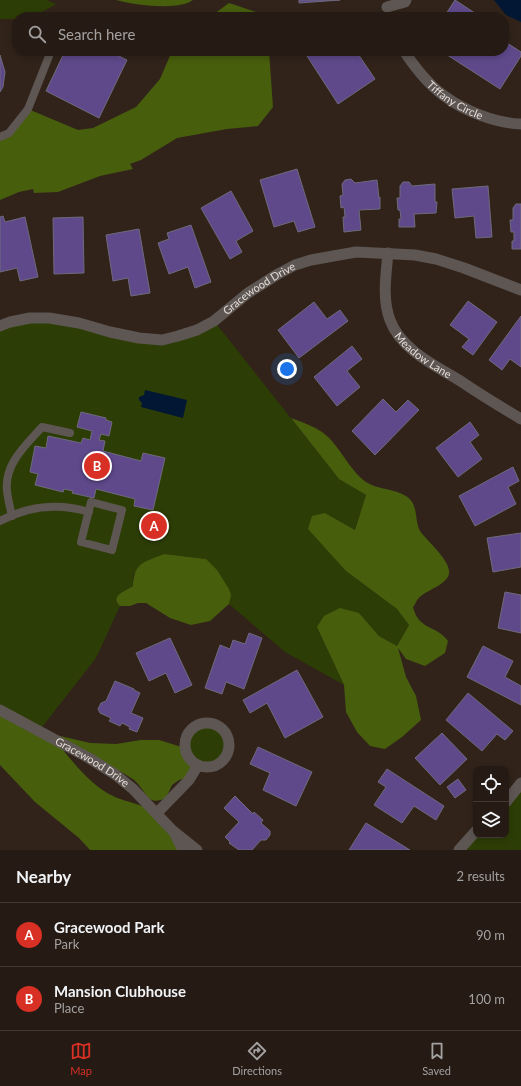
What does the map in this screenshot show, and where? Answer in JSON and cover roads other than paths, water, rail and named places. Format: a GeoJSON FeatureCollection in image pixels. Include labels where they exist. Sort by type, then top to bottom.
{"type":"FeatureCollection","features":[{"type":"Feature","properties":{"kind":"street"},"geometry":{"type":"LineString","coordinates":[[387,8],[405,2],[406,0]]}},
{"type":"Feature","properties":{"kind":"street","name":"Tiffany Circle"},"geometry":{"type":"LineString","coordinates":[[408,56],[418,70],[443,95],[473,112],[494,120],[521,124]]}},
{"type":"Feature","properties":{"kind":"street","name":"Gracewood Drive"},"geometry":{"type":"LineString","coordinates":[[0,326],[10,322],[30,318],[49,318],[79,322],[110,332],[139,338],[167,339],[197,330],[214,321],[248,293],[295,265],[312,260],[356,252],[415,255],[436,259],[521,290]]}},
{"type":"Feature","properties":{"kind":"street","name":"Meadow Lane"},"geometry":{"type":"LineString","coordinates":[[388,253],[385,286],[387,308],[392,326],[402,340],[409,347],[436,366],[521,419]]}},
{"type":"Feature","properties":{"kind":"street","name":"Gracewood Drive"},"geometry":{"type":"LineString","coordinates":[[0,710],[107,769],[124,781],[172,830],[197,850]]}},
{"type":"Feature","properties":{"kind":"street"},"geometry":{"type":"LineString","coordinates":[[157,813],[189,780],[198,765]]}},
{"type":"Feature","properties":{"kind":"street"},"geometry":{"type":"LineString","coordinates":[[509,798],[521,783]]}},
{"type":"Feature","properties":{"kind":"street","name":"Gracewood Drive"},"geometry":{"type":"LineString","coordinates":[[172,830],[183,850]]}},
{"type":"Feature","properties":{"kind":"street"},"geometry":{"type":"LineString","coordinates":[[459,850],[473,834]]}},
{"type":"Feature","properties":{"kind":"lane"},"geometry":{"type":"LineString","coordinates":[[0,137],[9,133],[28,109],[49,56]]}},
{"type":"Feature","properties":{"kind":"lane"},"geometry":{"type":"LineString","coordinates":[[12,516],[7,490],[8,474],[14,460],[42,427],[70,433]]}},
{"type":"Feature","properties":{"kind":"lane"},"geometry":{"type":"LineString","coordinates":[[91,502],[122,510],[112,550],[81,542],[89,512],[91,502]]}},
{"type":"Feature","properties":{"kind":"lane"},"geometry":{"type":"LineString","coordinates":[[0,521],[23,511],[40,507],[56,506],[76,508],[89,512]]}},
{"type":"Feature","properties":{"kind":"water"},"geometry":{"type":"Polygon","coordinates":[[[494,0],[521,0],[521,22],[509,16],[509,12],[504,12],[494,0]]]}},
{"type":"Feature","properties":{"kind":"water"},"geometry":{"type":"Polygon","coordinates":[[[145,390],[187,400],[183,418],[141,407],[142,403],[139,400],[139,397],[144,395],[145,390]]]}},
{"type":"Feature","properties":{"kind":"place","name":"Mansion Clubhouse"},"geometry":{"type":"Point","coordinates":[97,466]}},
{"type":"Feature","properties":{"kind":"place","name":"Gracewood Park"},"geometry":{"type":"Point","coordinates":[154,526]}}]}
